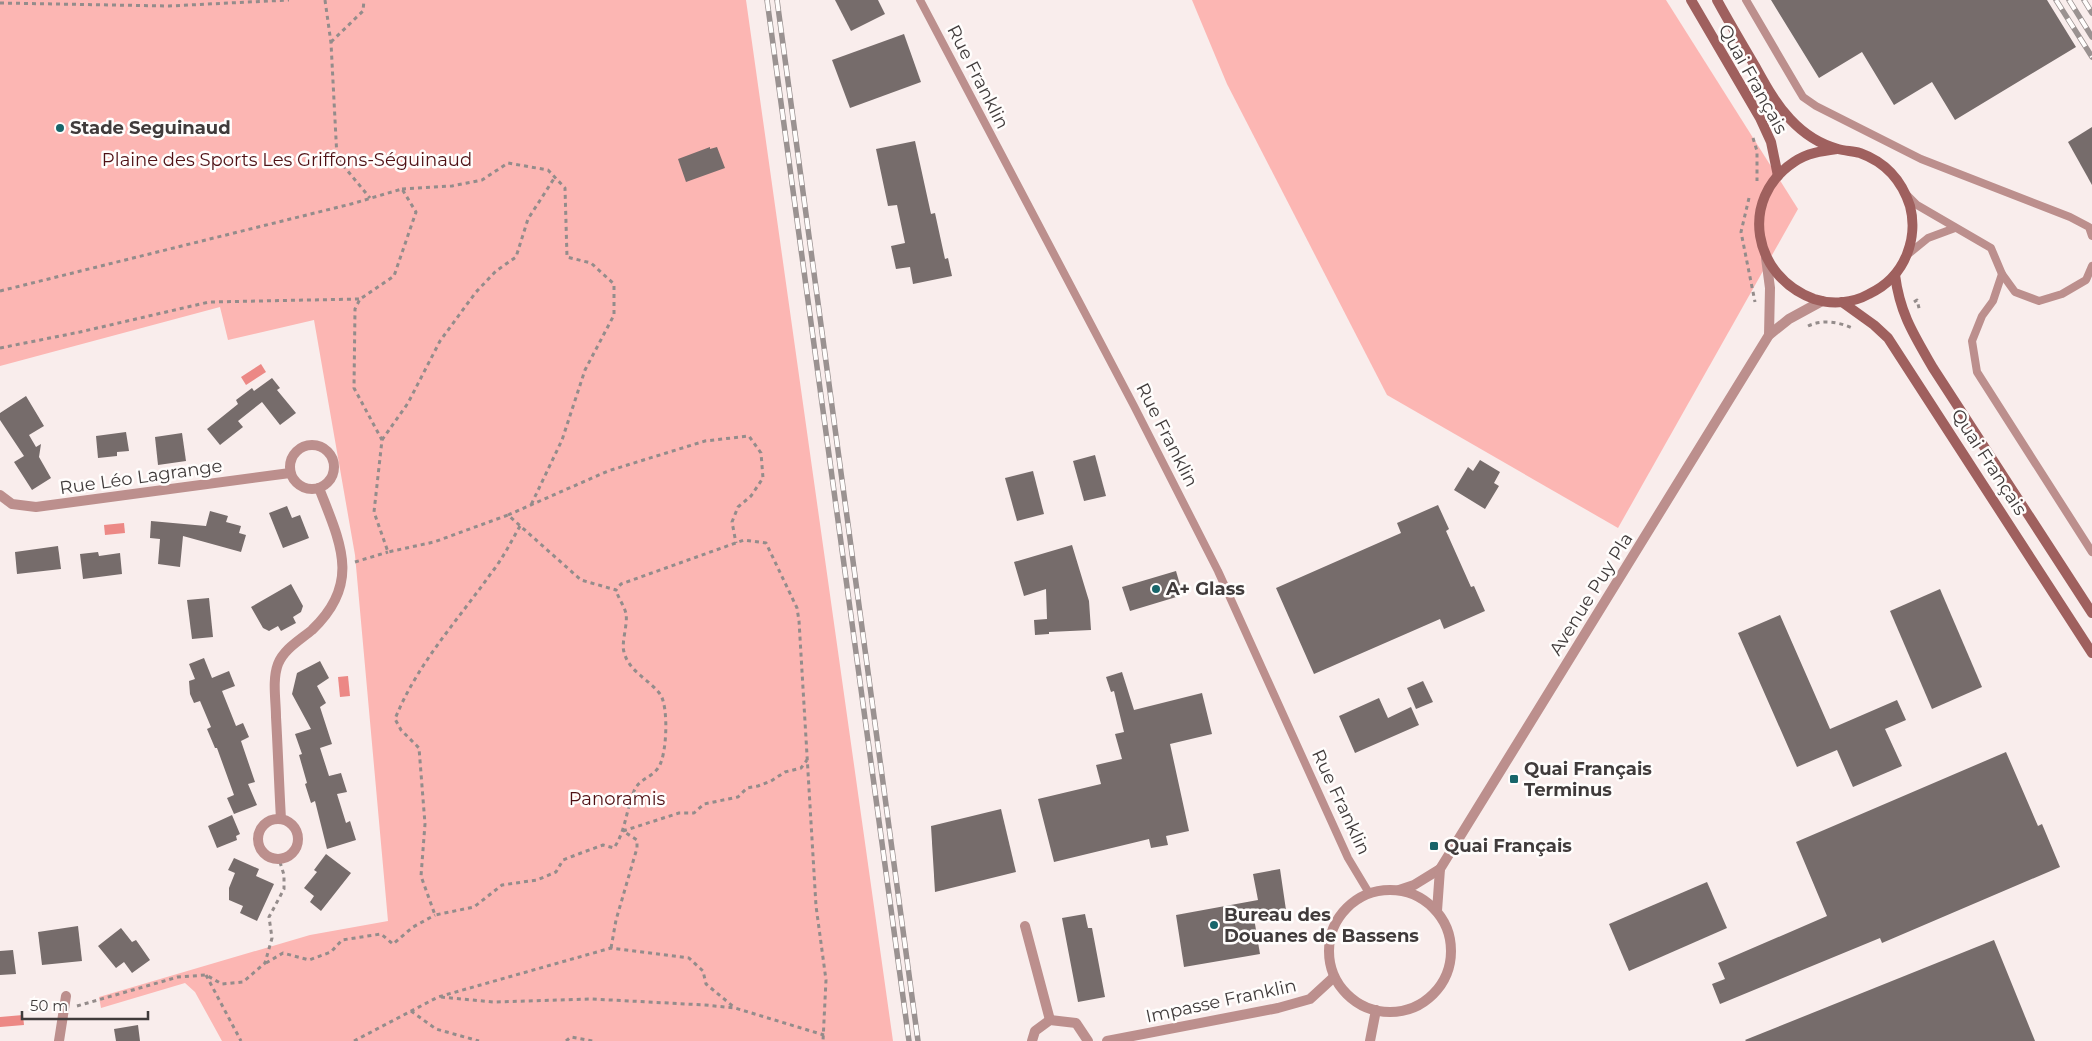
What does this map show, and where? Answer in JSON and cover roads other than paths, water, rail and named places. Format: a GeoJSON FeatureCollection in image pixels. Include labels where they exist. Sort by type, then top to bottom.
{"type":"FeatureCollection","features":[{"type":"Feature","properties":{"kind":"main road","name":"Quai Français"},"geometry":{"type":"LineString","coordinates":[[1691,0],[1760,118],[1771,142],[1778,176]]}},
{"type":"Feature","properties":{"kind":"main road","name":"Quai Français"},"geometry":{"type":"LineString","coordinates":[[1717,0],[1782,110],[1804,132],[1820,142],[1837,149]]}},
{"type":"Feature","properties":{"kind":"main road"},"geometry":{"type":"LineString","coordinates":[[1837,149],[1859,152],[1878,162],[1894,176],[1906,194],[1912,214],[1912,235],[1907,254],[1895,275],[1880,289],[1862,298],[1842,302],[1822,301],[1799,293],[1780,278],[1766,258],[1760,237],[1760,215],[1766,194],[1778,176],[1794,161],[1815,152],[1837,149]]}},
{"type":"Feature","properties":{"kind":"main road","name":"Quai Français"},"geometry":{"type":"LineString","coordinates":[[1895,275],[1901,309],[1913,334],[1938,376],[2092,613]]}},
{"type":"Feature","properties":{"kind":"main road","name":"Quai Français"},"geometry":{"type":"LineString","coordinates":[[1842,302],[1874,325],[1888,338],[2092,653]]}},
{"type":"Feature","properties":{"kind":"street"},"geometry":{"type":"LineString","coordinates":[[1766,258],[1770,288],[1769,335]]}},
{"type":"Feature","properties":{"kind":"street","name":"Avenue Puy Pla"},"geometry":{"type":"LineString","coordinates":[[1397,890],[1414,885],[1440,869],[1769,335],[1789,319],[1822,301]]}},
{"type":"Feature","properties":{"kind":"street"},"geometry":{"type":"LineString","coordinates":[[308,445],[322,448],[328,452],[334,465],[330,479],[319,488],[305,488],[293,480],[290,473],[290,466],[295,452],[308,445]]}},
{"type":"Feature","properties":{"kind":"street","name":"Rue Léo Lagrange"},"geometry":{"type":"LineString","coordinates":[[0,494],[12,504],[36,507],[290,473]]}},
{"type":"Feature","properties":{"kind":"street"},"geometry":{"type":"LineString","coordinates":[[281,820],[275,687],[278,664],[292,644],[312,630],[330,610],[340,589],[343,566],[340,544],[319,488]]}},
{"type":"Feature","properties":{"kind":"street"},"geometry":{"type":"LineString","coordinates":[[281,820],[292,824],[296,829],[298,840],[297,846],[290,855],[279,859],[267,856],[262,851],[258,839],[260,832],[268,822],[281,820]]}},
{"type":"Feature","properties":{"kind":"street","name":"Avenue Puy Pla"},"geometry":{"type":"LineString","coordinates":[[1437,912],[1440,869]]}},
{"type":"Feature","properties":{"kind":"street"},"geometry":{"type":"LineString","coordinates":[[1397,890],[1412,894],[1426,901],[1437,912],[1446,928],[1451,946],[1449,965],[1442,982],[1429,997],[1413,1007],[1395,1012],[1376,1010],[1359,1003],[1344,992],[1334,977],[1329,957],[1330,937],[1338,918],[1352,903],[1369,893],[1397,890]]}},
{"type":"Feature","properties":{"kind":"street"},"geometry":{"type":"LineString","coordinates":[[1025,926],[1050,1020]]}},
{"type":"Feature","properties":{"kind":"street","name":"Impasse Franklin"},"geometry":{"type":"LineString","coordinates":[[1107,1041],[1278,1008],[1310,999],[1334,977]]}},
{"type":"Feature","properties":{"kind":"street"},"geometry":{"type":"LineString","coordinates":[[58,1041],[66,996]]}},
{"type":"Feature","properties":{"kind":"street"},"geometry":{"type":"LineString","coordinates":[[1370,1041],[1376,1010]]}},
{"type":"Feature","properties":{"kind":"street"},"geometry":{"type":"LineString","coordinates":[[1032,1041],[1035,1031],[1050,1020],[1076,1023],[1089,1040]]}},
{"type":"Feature","properties":{"kind":"lane","name":"Rue Franklin"},"geometry":{"type":"LineString","coordinates":[[920,0],[1134,406],[1214,563],[1348,858],[1369,893]]}},
{"type":"Feature","properties":{"kind":"lane"},"geometry":{"type":"LineString","coordinates":[[1746,0],[1803,97],[1822,110],[1920,159],[2070,217],[2089,227],[2092,236]]}},
{"type":"Feature","properties":{"kind":"lane"},"geometry":{"type":"LineString","coordinates":[[1906,194],[1917,205],[1991,248],[2002,274],[2015,292],[2039,301],[2062,294],[2086,280],[2092,266]]}},
{"type":"Feature","properties":{"kind":"lane"},"geometry":{"type":"LineString","coordinates":[[1907,254],[1928,238],[1955,228]]}},
{"type":"Feature","properties":{"kind":"lane"},"geometry":{"type":"LineString","coordinates":[[2002,274],[1993,301],[1982,316],[1972,341],[1977,372],[2092,552]]}},
{"type":"Feature","properties":{"kind":"railway"},"geometry":{"type":"LineString","coordinates":[[767,0],[909,1041]]}},
{"type":"Feature","properties":{"kind":"railway"},"geometry":{"type":"LineString","coordinates":[[777,0],[918,1041]]}},
{"type":"Feature","properties":{"kind":"railway"},"geometry":{"type":"LineString","coordinates":[[2056,0],[2092,57]]}},
{"type":"Feature","properties":{"kind":"railway"},"geometry":{"type":"LineString","coordinates":[[2069,0],[2092,37]]}},
{"type":"Feature","properties":{"kind":"railway"},"geometry":{"type":"LineString","coordinates":[[2084,0],[2092,13]]}},
{"type":"Feature","properties":{"kind":"place","name":"Stade Seguinaud"},"geometry":{"type":"Point","coordinates":[60,128]}},
{"type":"Feature","properties":{"kind":"place","name":"A+ Glass"},"geometry":{"type":"Point","coordinates":[1156,589]}},
{"type":"Feature","properties":{"kind":"place","name":"Quai Français Terminus"},"geometry":{"type":"Point","coordinates":[1514,779]}},
{"type":"Feature","properties":{"kind":"place","name":"Quai Français"},"geometry":{"type":"Point","coordinates":[1434,846]}},
{"type":"Feature","properties":{"kind":"place","name":"Bureau des Douanes de Bassens"},"geometry":{"type":"Point","coordinates":[1214,925]}},
{"type":"Feature","properties":{"kind":"park label","name":"Plaine des Sports Les Griffons-Séguinaud"},"geometry":{"type":"Point","coordinates":[287,160]}},
{"type":"Feature","properties":{"kind":"park label","name":"Panoramis"},"geometry":{"type":"Point","coordinates":[617,799]}}]}
